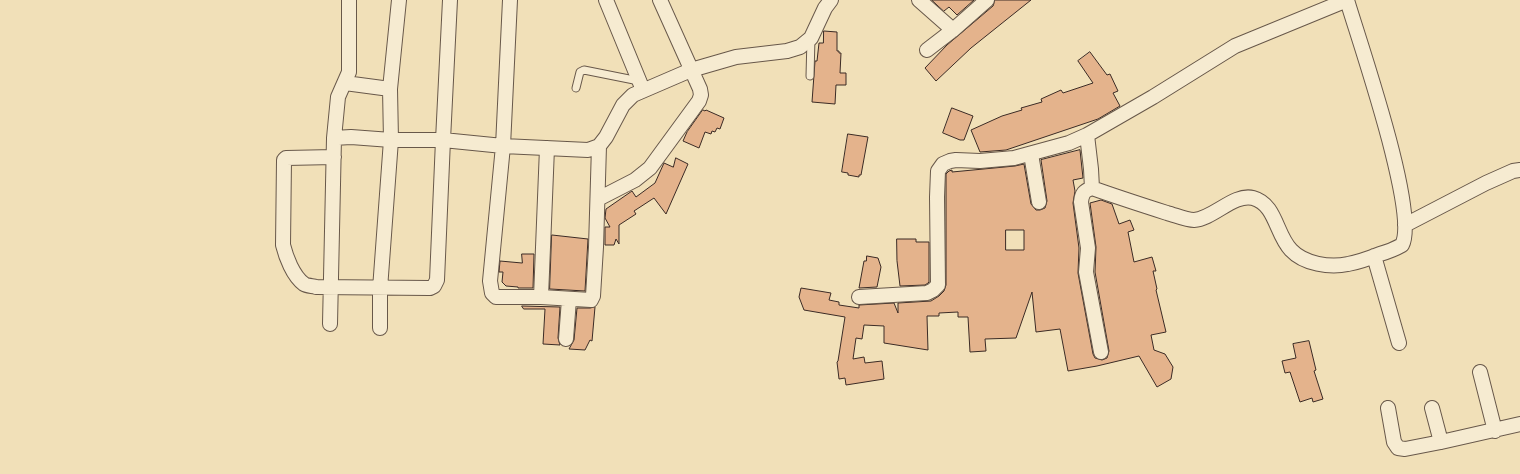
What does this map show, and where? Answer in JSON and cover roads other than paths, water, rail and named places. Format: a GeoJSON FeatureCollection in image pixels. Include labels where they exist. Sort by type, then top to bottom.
{"type":"FeatureCollection","features":[{"type":"Feature","properties":{"kind":"street"},"geometry":{"type":"LineString","coordinates":[[330,324],[334,138],[339,92],[345,83],[349,72],[349,0]]}},
{"type":"Feature","properties":{"kind":"street"},"geometry":{"type":"LineString","coordinates":[[380,328],[380,288],[391,140],[390,89],[399,0]]}},
{"type":"Feature","properties":{"kind":"street"},"geometry":{"type":"LineString","coordinates":[[334,157],[286,158],[283,164],[283,245],[286,259],[304,284],[316,287],[331,286],[380,288],[430,288],[434,286],[437,280],[442,140],[450,0]]}},
{"type":"Feature","properties":{"kind":"street"},"geometry":{"type":"LineString","coordinates":[[510,0],[503,146],[490,287],[492,293],[496,297],[541,297],[591,300],[593,296],[599,146]]}},
{"type":"Feature","properties":{"kind":"street"},"geometry":{"type":"LineString","coordinates":[[606,0],[641,85]]}},
{"type":"Feature","properties":{"kind":"street"},"geometry":{"type":"LineString","coordinates":[[598,199],[635,180],[650,168],[699,101],[701,95],[660,0]]}},
{"type":"Feature","properties":{"kind":"street"},"geometry":{"type":"LineString","coordinates":[[334,138],[351,137],[391,140],[442,140],[503,146],[588,150],[599,146],[606,137],[627,100],[641,85],[736,57],[800,47],[811,38],[825,8],[831,0]]}},
{"type":"Feature","properties":{"kind":"street"},"geometry":{"type":"LineString","coordinates":[[919,0],[953,30]]}},
{"type":"Feature","properties":{"kind":"street"},"geometry":{"type":"LineString","coordinates":[[927,50],[953,30],[987,0]]}},
{"type":"Feature","properties":{"kind":"street"},"geometry":{"type":"LineString","coordinates":[[859,297],[927,293],[938,285],[938,171],[943,164],[956,160],[980,161],[1014,158],[1069,143],[1087,135],[1153,97],[1235,46],[1347,0],[1392,149],[1403,200],[1405,225],[1404,241],[1402,245],[1347,265],[1319,264],[1301,258],[1290,250],[1284,241],[1270,211],[1261,201],[1252,197],[1244,197],[1206,217],[1193,220],[1092,188],[1086,190],[1082,195],[1081,202],[1088,248],[1086,272],[1101,352]]}},
{"type":"Feature","properties":{"kind":"street"},"geometry":{"type":"LineString","coordinates":[[345,83],[390,89]]}},
{"type":"Feature","properties":{"kind":"street"},"geometry":{"type":"LineString","coordinates":[[1087,135],[1092,188]]}},
{"type":"Feature","properties":{"kind":"street"},"geometry":{"type":"LineString","coordinates":[[541,297],[546,148]]}},
{"type":"Feature","properties":{"kind":"street"},"geometry":{"type":"LineString","coordinates":[[1031,154],[1039,202]]}},
{"type":"Feature","properties":{"kind":"street"},"geometry":{"type":"LineString","coordinates":[[1405,225],[1486,183],[1513,171],[1520,170]]}},
{"type":"Feature","properties":{"kind":"street"},"geometry":{"type":"LineString","coordinates":[[1374,256],[1400,343]]}},
{"type":"Feature","properties":{"kind":"street"},"geometry":{"type":"LineString","coordinates":[[566,339],[568,299]]}},
{"type":"Feature","properties":{"kind":"street"},"geometry":{"type":"LineString","coordinates":[[1480,372],[1495,431]]}},
{"type":"Feature","properties":{"kind":"street"},"geometry":{"type":"LineString","coordinates":[[1388,408],[1394,442],[1398,448],[1405,449],[1495,431],[1520,424]]}},
{"type":"Feature","properties":{"kind":"street"},"geometry":{"type":"LineString","coordinates":[[1432,408],[1441,442]]}},
{"type":"Feature","properties":{"kind":"lane"},"geometry":{"type":"LineString","coordinates":[[810,76],[811,38]]}},
{"type":"Feature","properties":{"kind":"lane"},"geometry":{"type":"LineString","coordinates":[[576,88],[580,72],[584,70],[641,85]]}}]}
